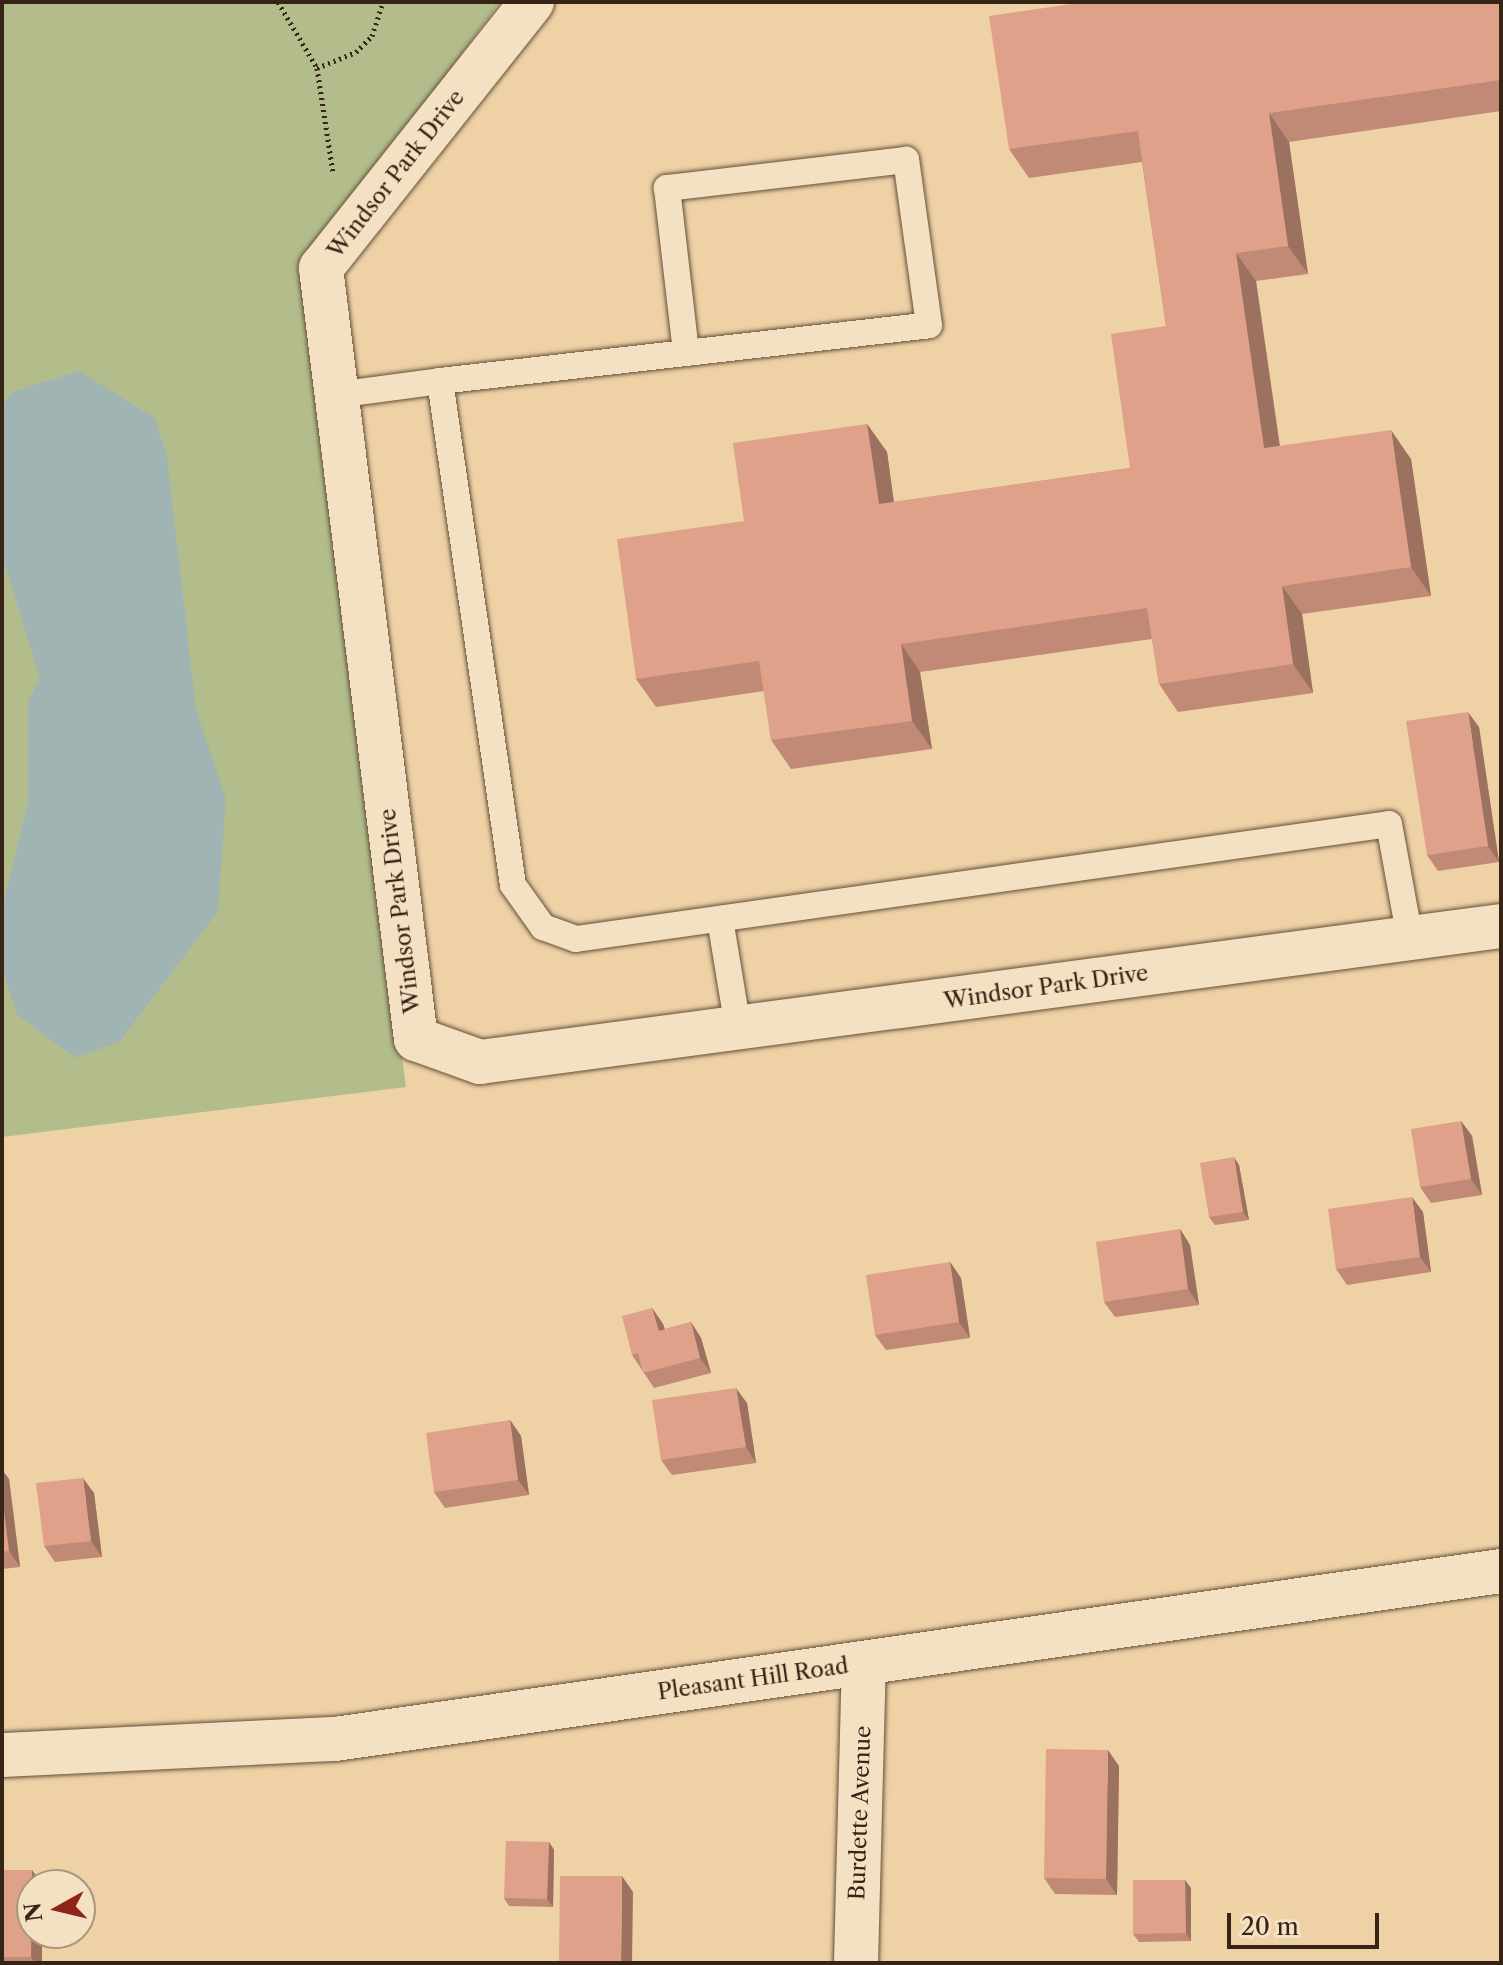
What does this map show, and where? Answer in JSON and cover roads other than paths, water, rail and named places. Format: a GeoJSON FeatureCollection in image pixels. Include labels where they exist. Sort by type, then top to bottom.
{"type":"FeatureCollection","features":[{"type":"Feature","properties":{"kind":"street","name":"Windsor Park Drive"},"geometry":{"type":"LineString","coordinates":[[532,2],[321,268],[416,1039],[480,1062],[1501,926]]}},
{"type":"Feature","properties":{"kind":"street","name":"Pleasant Hill Road"},"geometry":{"type":"LineString","coordinates":[[2,1755],[335,1739],[1501,1571]]}},
{"type":"Feature","properties":{"kind":"street","name":"Burdette Avenue"},"geometry":{"type":"LineString","coordinates":[[856,1963],[864,1663]]}},
{"type":"Feature","properties":{"kind":"lane"},"geometry":{"type":"LineString","coordinates":[[337,395],[929,325],[906,160],[667,188],[686,353]]}},
{"type":"Feature","properties":{"kind":"lane"},"geometry":{"type":"LineString","coordinates":[[440,381],[513,885],[543,927],[576,939],[1389,824],[1410,938]]}},
{"type":"Feature","properties":{"kind":"lane"},"geometry":{"type":"LineString","coordinates":[[720,919],[738,1028]]}}]}
